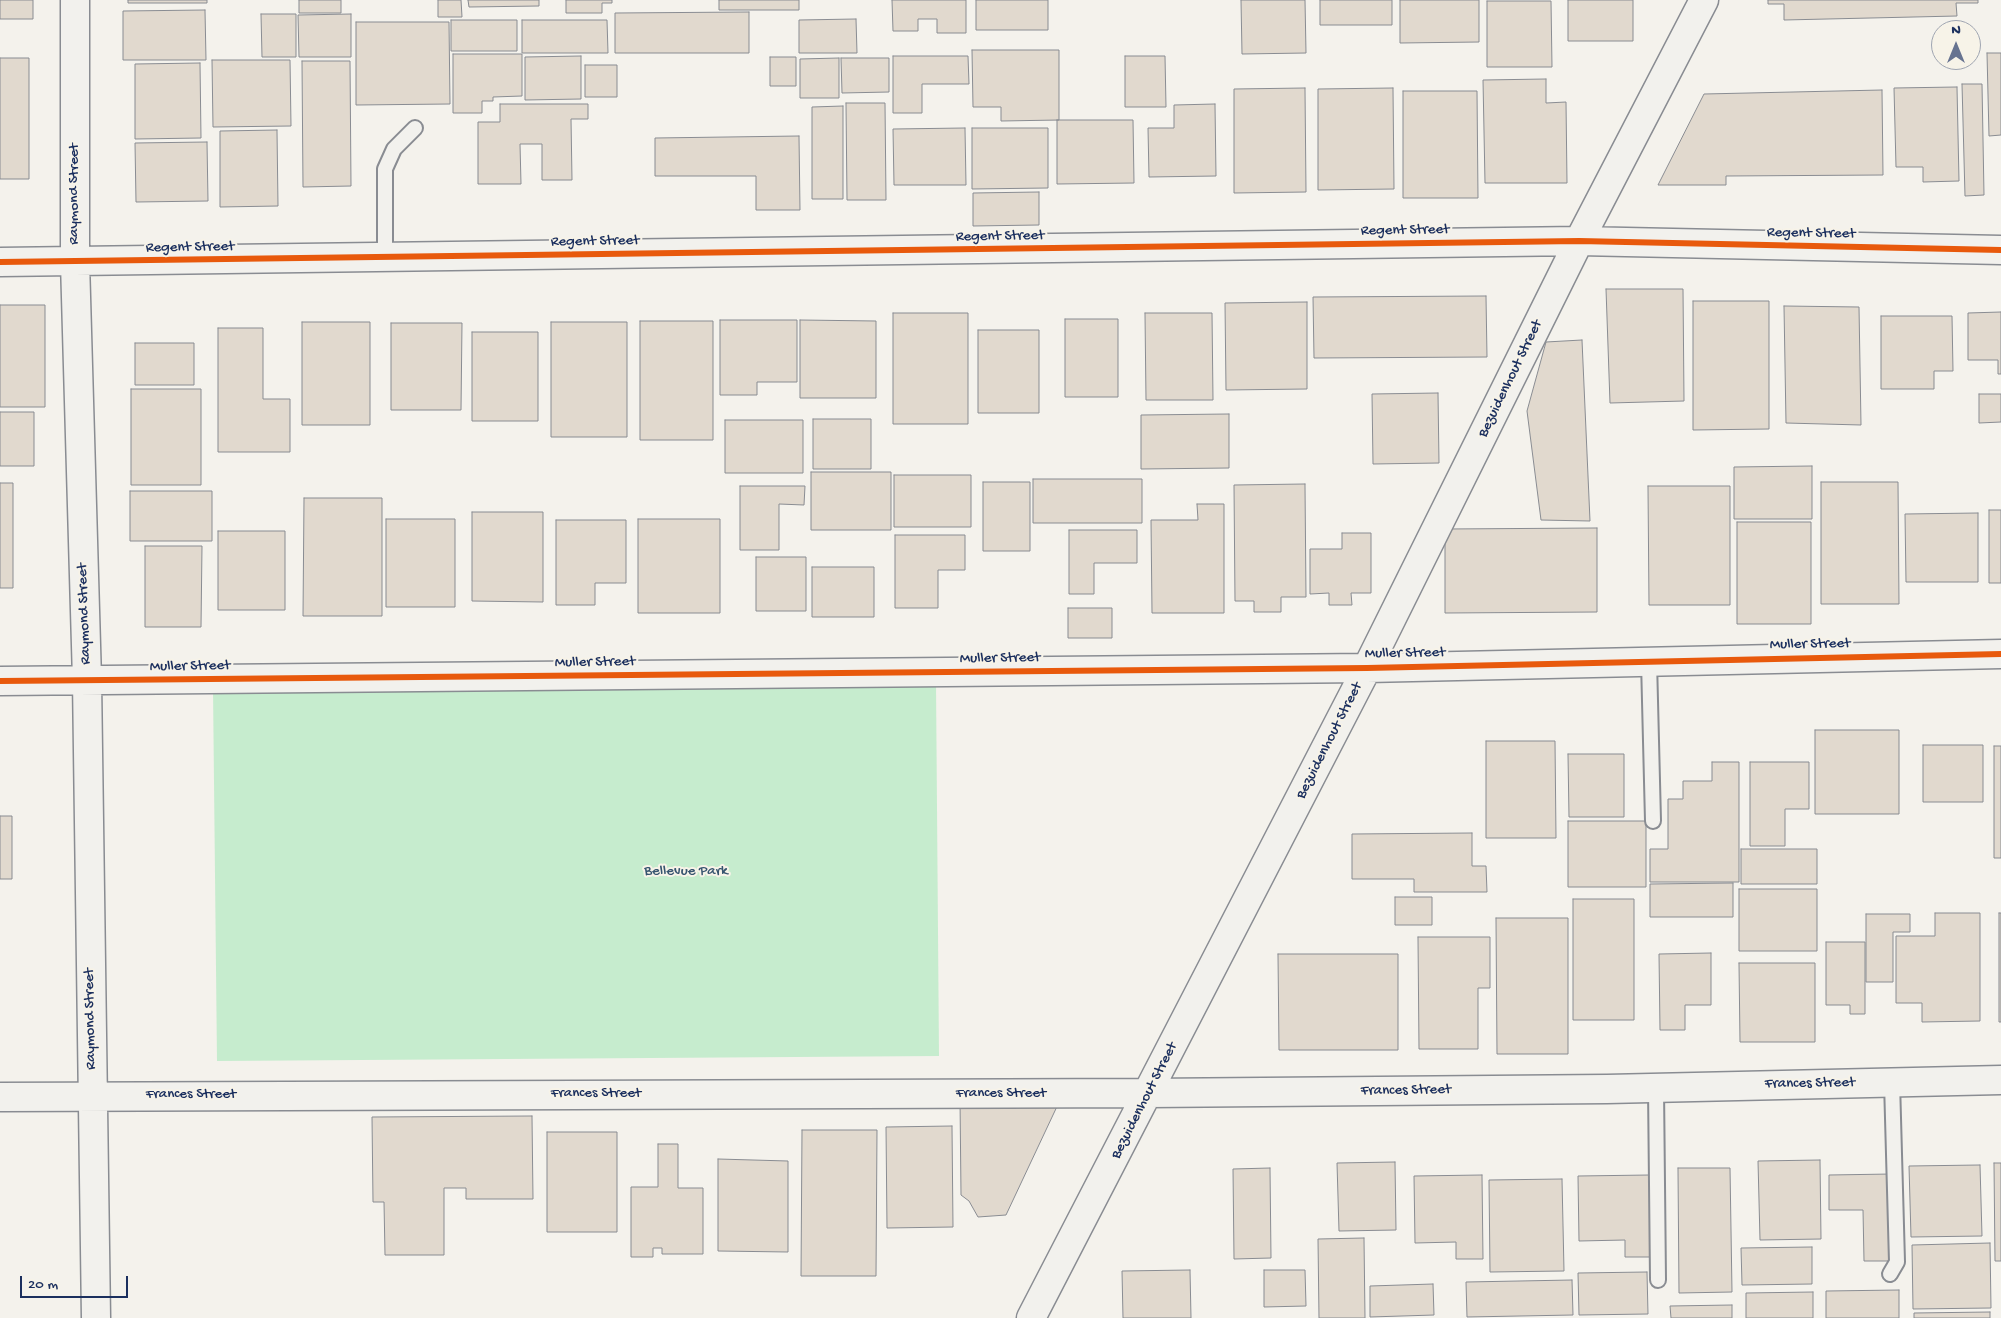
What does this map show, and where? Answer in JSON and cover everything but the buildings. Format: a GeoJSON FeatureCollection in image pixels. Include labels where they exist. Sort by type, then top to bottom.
{"type":"FeatureCollection","features":[{"type":"Feature","properties":{"kind":"street","name":"Raymond Street"},"geometry":{"type":"LineString","coordinates":[[75,0],[75,262],[87,680],[96,1318]]}},
{"type":"Feature","properties":{"kind":"street","name":"Bezuidenhout Street"},"geometry":{"type":"LineString","coordinates":[[1031,1318],[1149,1094],[1368,668],[1579,241],[1704,0]]}},
{"type":"Feature","properties":{"kind":"street","name":"Regent Street"},"geometry":{"type":"LineString","coordinates":[[0,262],[1579,241],[2001,250]]}},
{"type":"Feature","properties":{"kind":"street","name":"Muller Street"},"geometry":{"type":"LineString","coordinates":[[0,681],[1368,668],[2001,654]]}},
{"type":"Feature","properties":{"kind":"street","name":"Frances Street"},"geometry":{"type":"LineString","coordinates":[[0,1097],[92,1095],[1149,1094],[1656,1088],[2001,1080]]}},
{"type":"Feature","properties":{"kind":"lane"},"geometry":{"type":"LineString","coordinates":[[385,258],[385,169],[394,149],[415,128]]}},
{"type":"Feature","properties":{"kind":"lane"},"geometry":{"type":"LineString","coordinates":[[1649,661],[1653,821]]}},
{"type":"Feature","properties":{"kind":"lane"},"geometry":{"type":"LineString","coordinates":[[1890,1274],[1897,1262],[1892,1082]]}},
{"type":"Feature","properties":{"kind":"lane"},"geometry":{"type":"LineString","coordinates":[[1656,1088],[1658,1280]]}},
{"type":"Feature","properties":{"kind":"green space","name":"Bellevue Park"},"geometry":{"type":"Polygon","coordinates":[[[936,683],[939,1056],[217,1061],[213,689],[936,683]]]}},
{"type":"Feature","properties":{"kind":"cycle path"},"geometry":{"type":"LineString","coordinates":[[0,262],[1579,241],[2001,250]]}},
{"type":"Feature","properties":{"kind":"cycle path"},"geometry":{"type":"LineString","coordinates":[[0,681],[1367,668],[2001,654]]}}]}
